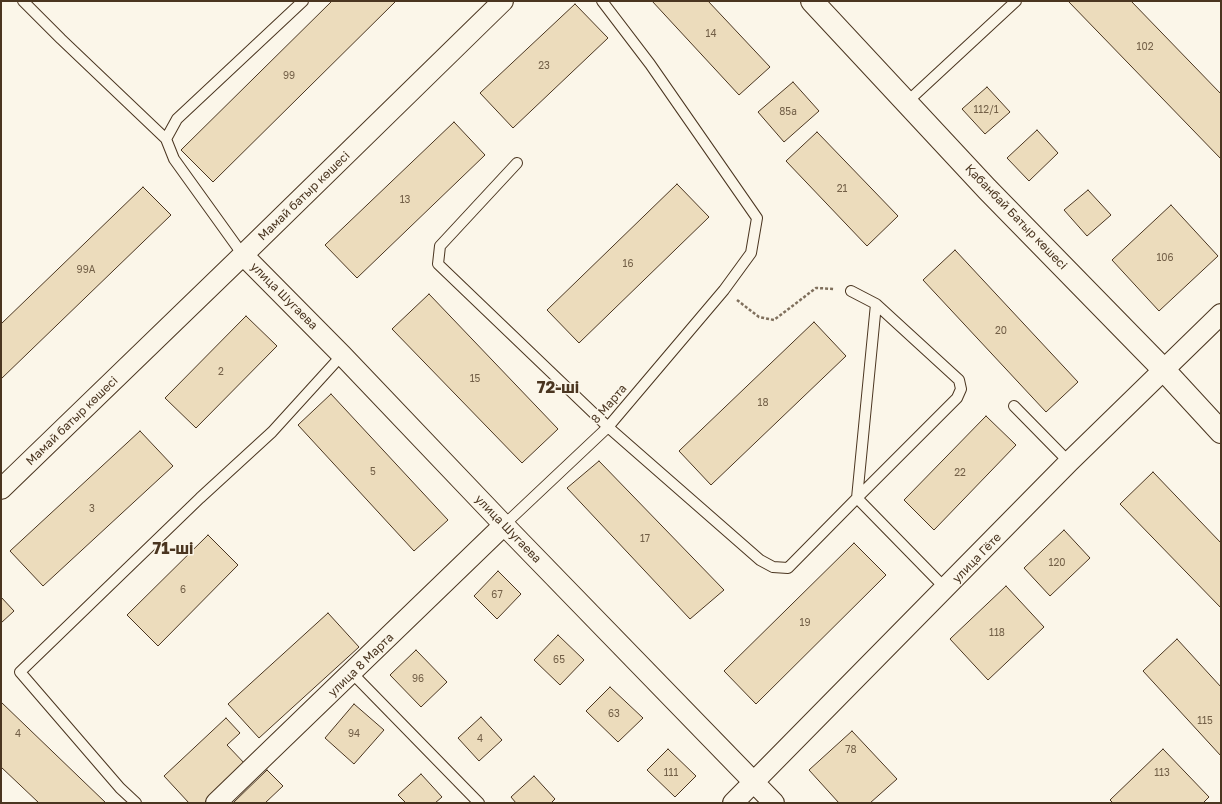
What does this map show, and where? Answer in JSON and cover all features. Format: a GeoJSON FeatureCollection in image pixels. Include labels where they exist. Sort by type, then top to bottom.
{"type":"FeatureCollection","features":[{"type":"Feature","properties":{"kind":"main road","name":"Қабанбай Батыр көшесі"},"geometry":{"type":"LineString","coordinates":[[812,1],[987,189],[1163,369],[1221,432]]}},
{"type":"Feature","properties":{"kind":"street","name":"Мамай батыр көшесі"},"geometry":{"type":"LineString","coordinates":[[1,489],[503,1]]}},
{"type":"Feature","properties":{"kind":"street","name":"улица Шугаева"},"geometry":{"type":"LineString","coordinates":[[243,255],[342,355],[504,525],[774,803]]}},
{"type":"Feature","properties":{"kind":"street","name":"улица Гёте"},"geometry":{"type":"LineString","coordinates":[[733,803],[1070,462],[1163,369],[1221,314]]}},
{"type":"Feature","properties":{"kind":"street","name":"улица 8 Марта"},"geometry":{"type":"LineString","coordinates":[[216,803],[504,525]]}},
{"type":"Feature","properties":{"kind":"lane"},"geometry":{"type":"LineString","coordinates":[[24,1],[61,39],[166,139],[174,159],[243,255]]}},
{"type":"Feature","properties":{"kind":"lane"},"geometry":{"type":"LineString","coordinates":[[166,139],[177,119],[303,1]]}},
{"type":"Feature","properties":{"kind":"lane","name":"8 Марта"},"geometry":{"type":"LineString","coordinates":[[504,525],[608,427],[724,290],[752,253],[757,218],[650,64],[602,1]]}},
{"type":"Feature","properties":{"kind":"lane"},"geometry":{"type":"LineString","coordinates":[[907,102],[1016,1]]}},
{"type":"Feature","properties":{"kind":"lane"},"geometry":{"type":"LineString","coordinates":[[517,162],[440,246],[438,264],[608,427],[760,560],[773,567],[788,568],[957,398],[961,389],[959,380],[876,304],[851,291]]}},
{"type":"Feature","properties":{"kind":"lane"},"geometry":{"type":"LineString","coordinates":[[876,304],[857,498],[946,589]]}},
{"type":"Feature","properties":{"kind":"lane"},"geometry":{"type":"LineString","coordinates":[[136,803],[120,788],[20,672],[200,498],[272,432],[342,355]]}},
{"type":"Feature","properties":{"kind":"lane"},"geometry":{"type":"LineString","coordinates":[[1014,406],[1070,462]]}},
{"type":"Feature","properties":{"kind":"lane"},"geometry":{"type":"LineString","coordinates":[[352,673],[479,803]]}},
{"type":"Feature","properties":{"kind":"path"},"geometry":{"type":"LineString","coordinates":[[724,290],[758,317],[774,320],[816,288],[851,291]]}},
{"type":"Feature","properties":{"kind":"building"},"geometry":{"type":"Polygon","coordinates":[[[332,1],[396,1],[213,182],[181,150],[332,1]]]}},
{"type":"Feature","properties":{"kind":"building"},"geometry":{"type":"Polygon","coordinates":[[[652,1],[708,1],[770,67],[739,95],[652,1]]]}},
{"type":"Feature","properties":{"kind":"building"},"geometry":{"type":"Polygon","coordinates":[[[1068,1],[1131,1],[1221,94],[1221,159],[1068,1]]]}},
{"type":"Feature","properties":{"kind":"building"},"geometry":{"type":"Polygon","coordinates":[[[575,4],[608,38],[513,128],[480,93],[575,4]]]}},
{"type":"Feature","properties":{"kind":"building"},"geometry":{"type":"Polygon","coordinates":[[[793,82],[819,111],[784,142],[758,112],[793,82]]]}},
{"type":"Feature","properties":{"kind":"building"},"geometry":{"type":"Polygon","coordinates":[[[987,87],[1010,112],[985,134],[962,109],[987,87]]]}},
{"type":"Feature","properties":{"kind":"building"},"geometry":{"type":"Polygon","coordinates":[[[454,122],[485,155],[357,278],[325,245],[454,122]]]}},
{"type":"Feature","properties":{"kind":"building"},"geometry":{"type":"Polygon","coordinates":[[[1037,130],[1058,153],[1029,181],[1007,158],[1037,130]]]}},
{"type":"Feature","properties":{"kind":"building"},"geometry":{"type":"Polygon","coordinates":[[[817,132],[898,216],[867,246],[786,161],[817,132]]]}},
{"type":"Feature","properties":{"kind":"building"},"geometry":{"type":"Polygon","coordinates":[[[677,184],[709,217],[579,343],[547,310],[677,184]]]}},
{"type":"Feature","properties":{"kind":"building"},"geometry":{"type":"Polygon","coordinates":[[[143,187],[171,215],[1,379],[1,324],[143,187]]]}},
{"type":"Feature","properties":{"kind":"building"},"geometry":{"type":"Polygon","coordinates":[[[1088,190],[1111,215],[1087,236],[1064,210],[1088,190]]]}},
{"type":"Feature","properties":{"kind":"building"},"geometry":{"type":"Polygon","coordinates":[[[1171,205],[1218,256],[1159,311],[1112,260],[1171,205]]]}},
{"type":"Feature","properties":{"kind":"building"},"geometry":{"type":"Polygon","coordinates":[[[955,250],[1078,382],[1046,412],[923,280],[955,250]]]}},
{"type":"Feature","properties":{"kind":"building"},"geometry":{"type":"Polygon","coordinates":[[[429,294],[558,429],[522,463],[392,329],[429,294]]]}},
{"type":"Feature","properties":{"kind":"building"},"geometry":{"type":"Polygon","coordinates":[[[246,316],[277,346],[196,428],[165,398],[246,316]]]}},
{"type":"Feature","properties":{"kind":"building"},"geometry":{"type":"Polygon","coordinates":[[[814,322],[846,356],[711,485],[679,451],[814,322]]]}},
{"type":"Feature","properties":{"kind":"building"},"geometry":{"type":"Polygon","coordinates":[[[331,394],[448,520],[414,551],[298,425],[331,394]]]}},
{"type":"Feature","properties":{"kind":"building"},"geometry":{"type":"Polygon","coordinates":[[[986,416],[1016,445],[934,530],[904,500],[986,416]]]}},
{"type":"Feature","properties":{"kind":"building"},"geometry":{"type":"Polygon","coordinates":[[[140,431],[173,466],[43,586],[10,551],[140,431]]]}},
{"type":"Feature","properties":{"kind":"building"},"geometry":{"type":"Polygon","coordinates":[[[599,461],[724,590],[690,619],[567,488],[599,461]]]}},
{"type":"Feature","properties":{"kind":"building"},"geometry":{"type":"Polygon","coordinates":[[[1153,472],[1221,543],[1221,608],[1120,504],[1153,472]]]}},
{"type":"Feature","properties":{"kind":"building"},"geometry":{"type":"Polygon","coordinates":[[[1064,530],[1090,558],[1050,596],[1024,568],[1064,530]]]}},
{"type":"Feature","properties":{"kind":"building"},"geometry":{"type":"Polygon","coordinates":[[[208,535],[238,565],[158,646],[127,615],[208,535]]]}},
{"type":"Feature","properties":{"kind":"building"},"geometry":{"type":"Polygon","coordinates":[[[854,543],[886,575],[756,704],[724,671],[854,543]]]}},
{"type":"Feature","properties":{"kind":"building"},"geometry":{"type":"Polygon","coordinates":[[[498,571],[521,594],[497,619],[474,596],[498,571]]]}},
{"type":"Feature","properties":{"kind":"building"},"geometry":{"type":"Polygon","coordinates":[[[1006,586],[1044,627],[988,680],[950,639],[1006,586]]]}},
{"type":"Feature","properties":{"kind":"building"},"geometry":{"type":"Polygon","coordinates":[[[1,597],[14,611],[1,623],[1,597]]]}},
{"type":"Feature","properties":{"kind":"building"},"geometry":{"type":"Polygon","coordinates":[[[328,613],[359,647],[259,738],[228,704],[328,613]]]}},
{"type":"Feature","properties":{"kind":"building"},"geometry":{"type":"Polygon","coordinates":[[[558,635],[584,660],[560,685],[534,660],[558,635]]]}},
{"type":"Feature","properties":{"kind":"building"},"geometry":{"type":"Polygon","coordinates":[[[1177,639],[1221,687],[1221,756],[1143,671],[1177,639]]]}},
{"type":"Feature","properties":{"kind":"building"},"geometry":{"type":"Polygon","coordinates":[[[416,650],[447,682],[421,707],[390,675],[416,650]]]}},
{"type":"Feature","properties":{"kind":"building"},"geometry":{"type":"Polygon","coordinates":[[[610,687],[643,718],[618,742],[586,711],[610,687]]]}},
{"type":"Feature","properties":{"kind":"building"},"geometry":{"type":"Polygon","coordinates":[[[1,702],[106,803],[39,803],[1,767],[1,702]]]}},
{"type":"Feature","properties":{"kind":"building"},"geometry":{"type":"Polygon","coordinates":[[[354,704],[384,730],[354,764],[325,738],[354,704]]]}},
{"type":"Feature","properties":{"kind":"building"},"geometry":{"type":"Polygon","coordinates":[[[481,717],[502,740],[479,761],[458,738],[481,717]]]}},
{"type":"Feature","properties":{"kind":"building"},"geometry":{"type":"Polygon","coordinates":[[[226,718],[240,733],[227,745],[246,765],[205,803],[189,803],[164,776],[226,718]]]}},
{"type":"Feature","properties":{"kind":"building"},"geometry":{"type":"Polygon","coordinates":[[[852,731],[897,779],[870,803],[839,803],[809,770],[852,731]]]}},
{"type":"Feature","properties":{"kind":"building"},"geometry":{"type":"Polygon","coordinates":[[[668,749],[696,776],[675,797],[647,770],[668,749]]]}},
{"type":"Feature","properties":{"kind":"building"},"geometry":{"type":"Polygon","coordinates":[[[1163,749],[1209,797],[1203,803],[1113,803],[1110,800],[1163,749]]]}},
{"type":"Feature","properties":{"kind":"building"},"geometry":{"type":"Polygon","coordinates":[[[267,770],[283,786],[265,803],[233,803],[267,770]]]}},
{"type":"Feature","properties":{"kind":"building"},"geometry":{"type":"Polygon","coordinates":[[[421,774],[442,797],[435,803],[406,803],[398,795],[421,774]]]}},
{"type":"Feature","properties":{"kind":"building"},"geometry":{"type":"Polygon","coordinates":[[[534,776],[555,799],[551,803],[516,803],[511,797],[534,776]]]}},
{"type":"Feature","properties":{"kind":"district","name":"72-ші"},"geometry":{"type":"Point","coordinates":[558,388]}},
{"type":"Feature","properties":{"kind":"district","name":"71-ші"},"geometry":{"type":"Point","coordinates":[173,549]}}]}
